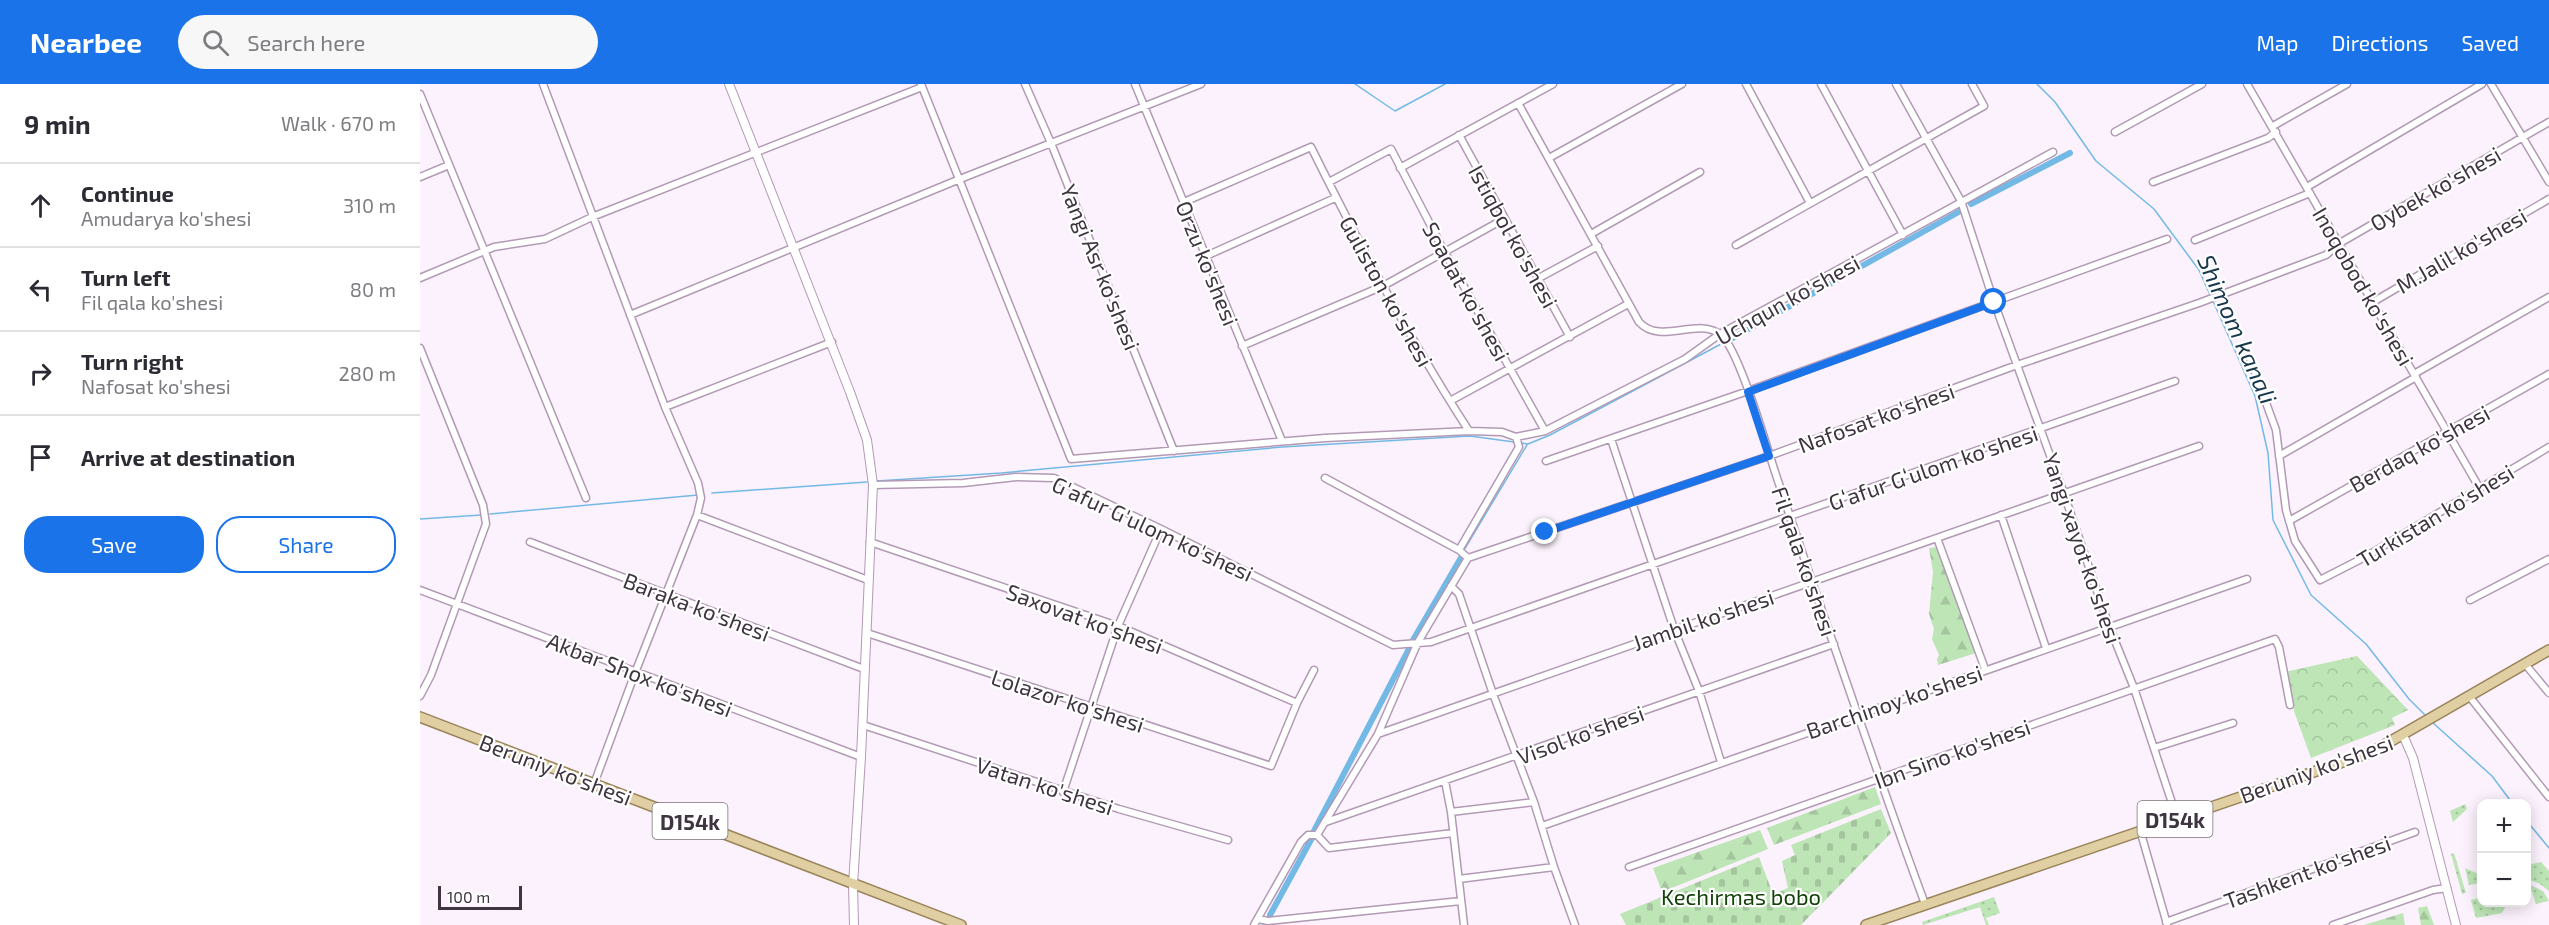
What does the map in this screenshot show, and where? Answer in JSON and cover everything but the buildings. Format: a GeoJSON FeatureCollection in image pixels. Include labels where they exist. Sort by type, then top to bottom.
{"type":"FeatureCollection","features":[{"type":"Feature","properties":{"kind":"main road","name":"Beruniy ko'shesi"},"geometry":{"type":"LineString","coordinates":[[1866,925],[2372,752],[2549,650]]}},
{"type":"Feature","properties":{"kind":"main road","name":"Beruniy ko'shesi"},"geometry":{"type":"LineString","coordinates":[[420,717],[961,925]]}},
{"type":"Feature","properties":{"kind":"street"},"geometry":{"type":"LineString","coordinates":[[543,84],[665,406],[698,483],[701,498],[697,515],[634,673],[594,784]]}},
{"type":"Feature","properties":{"kind":"street"},"geometry":{"type":"LineString","coordinates":[[729,84],[832,342],[867,440],[873,485],[863,725],[853,885],[854,925]]}},
{"type":"Feature","properties":{"kind":"street","name":"Yangi Asr ko'shesi"},"geometry":{"type":"LineString","coordinates":[[1025,84],[1052,143],[1174,451]]}},
{"type":"Feature","properties":{"kind":"street","name":"Orzu ko'shesi"},"geometry":{"type":"LineString","coordinates":[[1135,84],[1282,441]]}},
{"type":"Feature","properties":{"kind":"street"},"geometry":{"type":"LineString","coordinates":[[630,315],[960,179],[1201,84]]}},
{"type":"Feature","properties":{"kind":"street"},"geometry":{"type":"LineString","coordinates":[[1400,168],[1553,84]]}},
{"type":"Feature","properties":{"kind":"street"},"geometry":{"type":"LineString","coordinates":[[1549,158],[1682,84]]}},
{"type":"Feature","properties":{"kind":"street"},"geometry":{"type":"LineString","coordinates":[[1746,84],[1810,203]]}},
{"type":"Feature","properties":{"kind":"street"},"geometry":{"type":"LineString","coordinates":[[1821,84],[1903,235]]}},
{"type":"Feature","properties":{"kind":"street","name":"Yangi xayot ko'shesi"},"geometry":{"type":"LineString","coordinates":[[1896,84],[1962,201],[1994,302],[2063,491],[2109,626],[2134,688],[2178,818]]}},
{"type":"Feature","properties":{"kind":"street"},"geometry":{"type":"LineString","coordinates":[[1736,245],[1984,106],[1972,84]]}},
{"type":"Feature","properties":{"kind":"street"},"geometry":{"type":"LineString","coordinates":[[2115,132],[2202,84]]}},
{"type":"Feature","properties":{"kind":"street","name":"Inoqobod ko'shesi"},"geometry":{"type":"LineString","coordinates":[[2247,84],[2275,129],[2480,489]]}},
{"type":"Feature","properties":{"kind":"street"},"geometry":{"type":"LineString","coordinates":[[2153,182],[2268,138],[2275,129],[2347,84]]}},
{"type":"Feature","properties":{"kind":"street"},"geometry":{"type":"LineString","coordinates":[[2194,240],[2308,190],[2482,84]]}},
{"type":"Feature","properties":{"kind":"street"},"geometry":{"type":"LineString","coordinates":[[2491,84],[2549,182]]}},
{"type":"Feature","properties":{"kind":"street"},"geometry":{"type":"LineString","coordinates":[[420,278],[494,247],[545,238],[592,217],[921,86],[1071,459],[1282,441],[1469,431],[1503,432],[1516,437],[1519,447],[1459,550]]}},
{"type":"Feature","properties":{"kind":"street"},"geometry":{"type":"LineString","coordinates":[[420,94],[585,498]]}},
{"type":"Feature","properties":{"kind":"street"},"geometry":{"type":"LineString","coordinates":[[1518,103],[1639,322],[1648,330],[1656,333],[1706,329],[1720,334]]}},
{"type":"Feature","properties":{"kind":"street","name":"Oybek ko'shesi"},"geometry":{"type":"LineString","coordinates":[[2199,303],[2326,255],[2340,243],[2549,122]]}},
{"type":"Feature","properties":{"kind":"street","name":"Istiqbol ko'shesi"},"geometry":{"type":"LineString","coordinates":[[1459,135],[1570,337]]}},
{"type":"Feature","properties":{"kind":"street","name":"Guliston ko'shesi"},"geometry":{"type":"LineString","coordinates":[[1184,202],[1311,147],[1335,198],[1383,286],[1469,431]]}},
{"type":"Feature","properties":{"kind":"street","name":"Soadat ko'shesi"},"geometry":{"type":"LineString","coordinates":[[1329,183],[1391,149],[1444,251],[1545,431]]}},
{"type":"Feature","properties":{"kind":"street","name":"Uchqun ko'shesi"},"geometry":{"type":"LineString","coordinates":[[1516,437],[1545,431],[1684,359],[1720,334],[2054,152]]}},
{"type":"Feature","properties":{"kind":"street"},"geometry":{"type":"LineString","coordinates":[[420,177],[448,165]]}},
{"type":"Feature","properties":{"kind":"street"},"geometry":{"type":"LineString","coordinates":[[1591,234],[1700,172]]}},
{"type":"Feature","properties":{"kind":"street"},"geometry":{"type":"LineString","coordinates":[[1206,256],[1335,198]]}},
{"type":"Feature","properties":{"kind":"street","name":"M.Jalil ko'shesi"},"geometry":{"type":"LineString","coordinates":[[2373,302],[2549,199]]}},
{"type":"Feature","properties":{"kind":"street"},"geometry":{"type":"LineString","coordinates":[[1242,346],[1383,286],[1504,219]]}},
{"type":"Feature","properties":{"kind":"street"},"geometry":{"type":"LineString","coordinates":[[1546,461],[1748,392],[2167,239]]}},
{"type":"Feature","properties":{"kind":"street"},"geometry":{"type":"LineString","coordinates":[[1537,279],[1598,246]]}},
{"type":"Feature","properties":{"kind":"street"},"geometry":{"type":"LineString","coordinates":[[2278,456],[2549,297]]}},
{"type":"Feature","properties":{"kind":"street","name":"Nafosat ko'shesi"},"geometry":{"type":"LineString","coordinates":[[1468,558],[1769,456],[2017,365],[2199,303]]}},
{"type":"Feature","properties":{"kind":"street"},"geometry":{"type":"LineString","coordinates":[[1450,401],[1628,304]]}},
{"type":"Feature","properties":{"kind":"street","name":"Fil qala ko'shesi"},"geometry":{"type":"LineString","coordinates":[[1720,334],[1728,343],[1748,392],[1812,582],[1926,904]]}},
{"type":"Feature","properties":{"kind":"street"},"geometry":{"type":"LineString","coordinates":[[665,406],[832,342]]}},
{"type":"Feature","properties":{"kind":"street"},"geometry":{"type":"LineString","coordinates":[[420,348],[483,504],[486,524],[457,605],[420,696]]}},
{"type":"Feature","properties":{"kind":"street"},"geometry":{"type":"LineString","coordinates":[[2250,359],[2276,430],[2289,521]]}},
{"type":"Feature","properties":{"kind":"street","name":"Berdaq ko'shesi"},"geometry":{"type":"LineString","coordinates":[[2289,521],[2549,374]]}},
{"type":"Feature","properties":{"kind":"street","name":"Gʻafur Gʻulom ko'shesi"},"geometry":{"type":"LineString","coordinates":[[1418,642],[1431,642],[1471,629],[2175,381]]}},
{"type":"Feature","properties":{"kind":"street"},"geometry":{"type":"LineString","coordinates":[[1611,439],[1634,502],[1674,629],[1699,691],[1721,762]]}},
{"type":"Feature","properties":{"kind":"street","name":"Jambil ko'shesi"},"geometry":{"type":"LineString","coordinates":[[1378,734],[1937,538],[2063,491],[2199,446]]}},
{"type":"Feature","properties":{"kind":"street","name":"Turkistan ko'shesi"},"geometry":{"type":"LineString","coordinates":[[2289,521],[2295,542],[2320,580],[2366,557],[2549,447]]}},
{"type":"Feature","properties":{"kind":"street","name":"G'afur G'ulom ko'shesi"},"geometry":{"type":"LineString","coordinates":[[873,485],[963,483],[1016,477],[1053,478],[1161,529],[1393,645],[1418,642]]}},
{"type":"Feature","properties":{"kind":"street"},"geometry":{"type":"LineString","coordinates":[[1317,835],[1378,734],[1418,642],[1468,558],[1459,550],[1325,478]]}},
{"type":"Feature","properties":{"kind":"street"},"geometry":{"type":"LineString","coordinates":[[697,515],[868,580]]}},
{"type":"Feature","properties":{"kind":"street"},"geometry":{"type":"LineString","coordinates":[[2001,515],[2046,648]]}},
{"type":"Feature","properties":{"kind":"street"},"geometry":{"type":"LineString","coordinates":[[1063,792],[1118,626],[1161,529]]}},
{"type":"Feature","properties":{"kind":"street"},"geometry":{"type":"LineString","coordinates":[[1937,538],[1985,669]]}},
{"type":"Feature","properties":{"kind":"street","name":"Baraka ko'shesi"},"geometry":{"type":"LineString","coordinates":[[530,542],[864,669]]}},
{"type":"Feature","properties":{"kind":"street","name":"Saxovat ko'shesi"},"geometry":{"type":"LineString","coordinates":[[870,542],[1118,626],[1297,703]]}},
{"type":"Feature","properties":{"kind":"street"},"geometry":{"type":"LineString","coordinates":[[2470,600],[2549,559]]}},
{"type":"Feature","properties":{"kind":"street","name":"Barchinoy ko'shesi"},"geometry":{"type":"LineString","coordinates":[[1542,826],[2247,579]]}},
{"type":"Feature","properties":{"kind":"street"},"geometry":{"type":"LineString","coordinates":[[1451,586],[1459,594],[1493,694],[1534,802],[1575,925]]}},
{"type":"Feature","properties":{"kind":"street","name":"Akbar Shox ko'shesi"},"geometry":{"type":"LineString","coordinates":[[420,590],[634,673],[861,757]]}},
{"type":"Feature","properties":{"kind":"street","name":"Lolazor ko'shesi"},"geometry":{"type":"LineString","coordinates":[[867,633],[1089,708],[1271,766],[1297,703]]}},
{"type":"Feature","properties":{"kind":"street","name":"Ibn Sino ko'shesi"},"geometry":{"type":"LineString","coordinates":[[1629,867],[2275,639],[2279,647],[2290,705]]}},
{"type":"Feature","properties":{"kind":"street","name":"Visol ko'shesi"},"geometry":{"type":"LineString","coordinates":[[1326,822],[1834,644]]}},
{"type":"Feature","properties":{"kind":"street"},"geometry":{"type":"LineString","coordinates":[[2525,664],[2549,693]]}},
{"type":"Feature","properties":{"kind":"street"},"geometry":{"type":"LineString","coordinates":[[1297,703],[1314,670]]}},
{"type":"Feature","properties":{"kind":"street"},"geometry":{"type":"LineString","coordinates":[[2469,696],[2549,797]]}},
{"type":"Feature","properties":{"kind":"street"},"geometry":{"type":"LineString","coordinates":[[2154,748],[2233,723]]}},
{"type":"Feature","properties":{"kind":"street","name":"Vatan ko'shesi"},"geometry":{"type":"LineString","coordinates":[[863,725],[1063,792],[1228,840]]}},
{"type":"Feature","properties":{"kind":"street"},"geometry":{"type":"LineString","coordinates":[[2403,735],[2412,758],[2456,925]]}},
{"type":"Feature","properties":{"kind":"street"},"geometry":{"type":"LineString","coordinates":[[1445,781],[1464,925]]}},
{"type":"Feature","properties":{"kind":"street"},"geometry":{"type":"LineString","coordinates":[[1451,813],[1534,802]]}},
{"type":"Feature","properties":{"kind":"street"},"geometry":{"type":"LineString","coordinates":[[2140,830],[2166,923]]}},
{"type":"Feature","properties":{"kind":"street","name":"Tashkent ko'shesi"},"geometry":{"type":"LineString","coordinates":[[2166,923],[2415,832]]}},
{"type":"Feature","properties":{"kind":"street"},"geometry":{"type":"LineString","coordinates":[[1256,922],[1301,842],[1308,835],[1317,835],[1329,848],[1453,833]]}},
{"type":"Feature","properties":{"kind":"street"},"geometry":{"type":"LineString","coordinates":[[1459,879],[1554,867]]}},
{"type":"Feature","properties":{"kind":"street"},"geometry":{"type":"LineString","coordinates":[[2333,925],[2433,890],[2447,888]]}},
{"type":"Feature","properties":{"kind":"street"},"geometry":{"type":"LineString","coordinates":[[1256,922],[1461,901]]}},
{"type":"Feature","properties":{"kind":"green space"},"geometry":{"type":"Polygon","coordinates":[[[1938,547],[1976,653],[1938,665],[1939,655],[1932,639],[1934,629],[1929,614],[1933,572],[1929,548],[1938,547]]]}},
{"type":"Feature","properties":{"kind":"green space"},"geometry":{"type":"Polygon","coordinates":[[[2357,656],[2408,710],[2392,718],[2395,725],[2311,758],[2294,711],[2285,672],[2357,656]]]}},
{"type":"Feature","properties":{"kind":"green space"},"geometry":{"type":"Polygon","coordinates":[[[1875,787],[1881,804],[1774,845],[1767,828],[1875,787]]]}},
{"type":"Feature","properties":{"kind":"green space"},"geometry":{"type":"Polygon","coordinates":[[[2465,804],[2467,809],[2453,822],[2450,811],[2465,804]]]}},
{"type":"Feature","properties":{"kind":"green space","name":"Kechirmas bobo"},"geometry":{"type":"Polygon","coordinates":[[[1881,809],[1891,833],[1801,925],[1626,925],[1620,914],[1759,857],[1773,894],[1788,888],[1782,861],[1795,855],[1791,845],[1881,809]]]}},
{"type":"Feature","properties":{"kind":"green space"},"geometry":{"type":"Polygon","coordinates":[[[1760,830],[1768,849],[1662,892],[1653,868],[1760,830]]]}},
{"type":"Feature","properties":{"kind":"green space"},"geometry":{"type":"Polygon","coordinates":[[[2454,853],[2466,893],[2462,894],[2451,854],[2454,853]]]}},
{"type":"Feature","properties":{"kind":"green space"},"geometry":{"type":"Polygon","coordinates":[[[2541,862],[2549,871],[2549,891],[2531,881],[2531,864],[2541,862]]]}},
{"type":"Feature","properties":{"kind":"green space"},"geometry":{"type":"Polygon","coordinates":[[[2465,868],[2477,873],[2477,884],[2469,885],[2465,868]]]}},
{"type":"Feature","properties":{"kind":"green space"},"geometry":{"type":"Polygon","coordinates":[[[2531,885],[2543,891],[2549,901],[2536,904],[2531,885]]]}},
{"type":"Feature","properties":{"kind":"green space"},"geometry":{"type":"Polygon","coordinates":[[[1994,897],[2000,913],[1986,918],[1989,925],[1986,925],[1980,907],[1923,925],[1922,922],[1994,897]]]}},
{"type":"Feature","properties":{"kind":"green space"},"geometry":{"type":"Polygon","coordinates":[[[2477,898],[2477,907],[2505,907],[2502,913],[2476,918],[2471,900],[2477,898]]]}},
{"type":"Feature","properties":{"kind":"green space"},"geometry":{"type":"Polygon","coordinates":[[[2427,906],[2434,925],[2421,925],[2418,908],[2427,906]]]}},
{"type":"Feature","properties":{"kind":"green space"},"geometry":{"type":"Polygon","coordinates":[[[2403,913],[2405,925],[2364,925],[2403,913]]]}},
{"type":"Feature","properties":{"kind":"waterway"},"geometry":{"type":"LineString","coordinates":[[1355,84],[1395,111],[1445,84]]}},
{"type":"Feature","properties":{"kind":"waterway","name":"Shimom kanali"},"geometry":{"type":"LineString","coordinates":[[2037,84],[2055,102],[2096,161],[2154,209],[2199,270],[2211,297]]}},
{"type":"Feature","properties":{"kind":"waterway"},"geometry":{"type":"LineString","coordinates":[[1971,204],[2070,153]]}},
{"type":"Feature","properties":{"kind":"waterway"},"geometry":{"type":"LineString","coordinates":[[1731,339],[1964,209]]}},
{"type":"Feature","properties":{"kind":"waterway","name":"Shimom kanali"},"geometry":{"type":"LineString","coordinates":[[2213,301],[2255,396],[2268,453],[2273,520],[2311,595],[2366,644],[2409,699],[2426,716]]}},
{"type":"Feature","properties":{"kind":"waterway"},"geometry":{"type":"LineString","coordinates":[[1521,443],[1528,444],[1550,435],[1723,343]]}},
{"type":"Feature","properties":{"kind":"waterway"},"geometry":{"type":"LineString","coordinates":[[877,481],[1001,473],[1282,447],[1470,436],[1514,442]]}},
{"type":"Feature","properties":{"kind":"waterway"},"geometry":{"type":"LineString","coordinates":[[1464,550],[1527,445]]}},
{"type":"Feature","properties":{"kind":"waterway"},"geometry":{"type":"LineString","coordinates":[[712,493],[867,482]]}},
{"type":"Feature","properties":{"kind":"waterway"},"geometry":{"type":"LineString","coordinates":[[490,514],[698,495]]}},
{"type":"Feature","properties":{"kind":"waterway"},"geometry":{"type":"LineString","coordinates":[[420,519],[481,515]]}},
{"type":"Feature","properties":{"kind":"waterway"},"geometry":{"type":"LineString","coordinates":[[1413,640],[1462,556]]}},
{"type":"Feature","properties":{"kind":"waterway"},"geometry":{"type":"LineString","coordinates":[[1314,831],[1410,647]]}},
{"type":"Feature","properties":{"kind":"waterway","name":"Shimom kanali"},"geometry":{"type":"LineString","coordinates":[[2432,722],[2492,776],[2509,799]]}},
{"type":"Feature","properties":{"kind":"waterway","name":"Shimom kanali"},"geometry":{"type":"LineString","coordinates":[[2531,826],[2549,848]]}},
{"type":"Feature","properties":{"kind":"waterway"},"geometry":{"type":"LineString","coordinates":[[1270,915],[1312,838]]}},
{"type":"Feature","properties":{"kind":"route"},"geometry":{"type":"LineString","coordinates":[[1545,532],[1769,456],[1748,392],[1994,302]]}}]}
